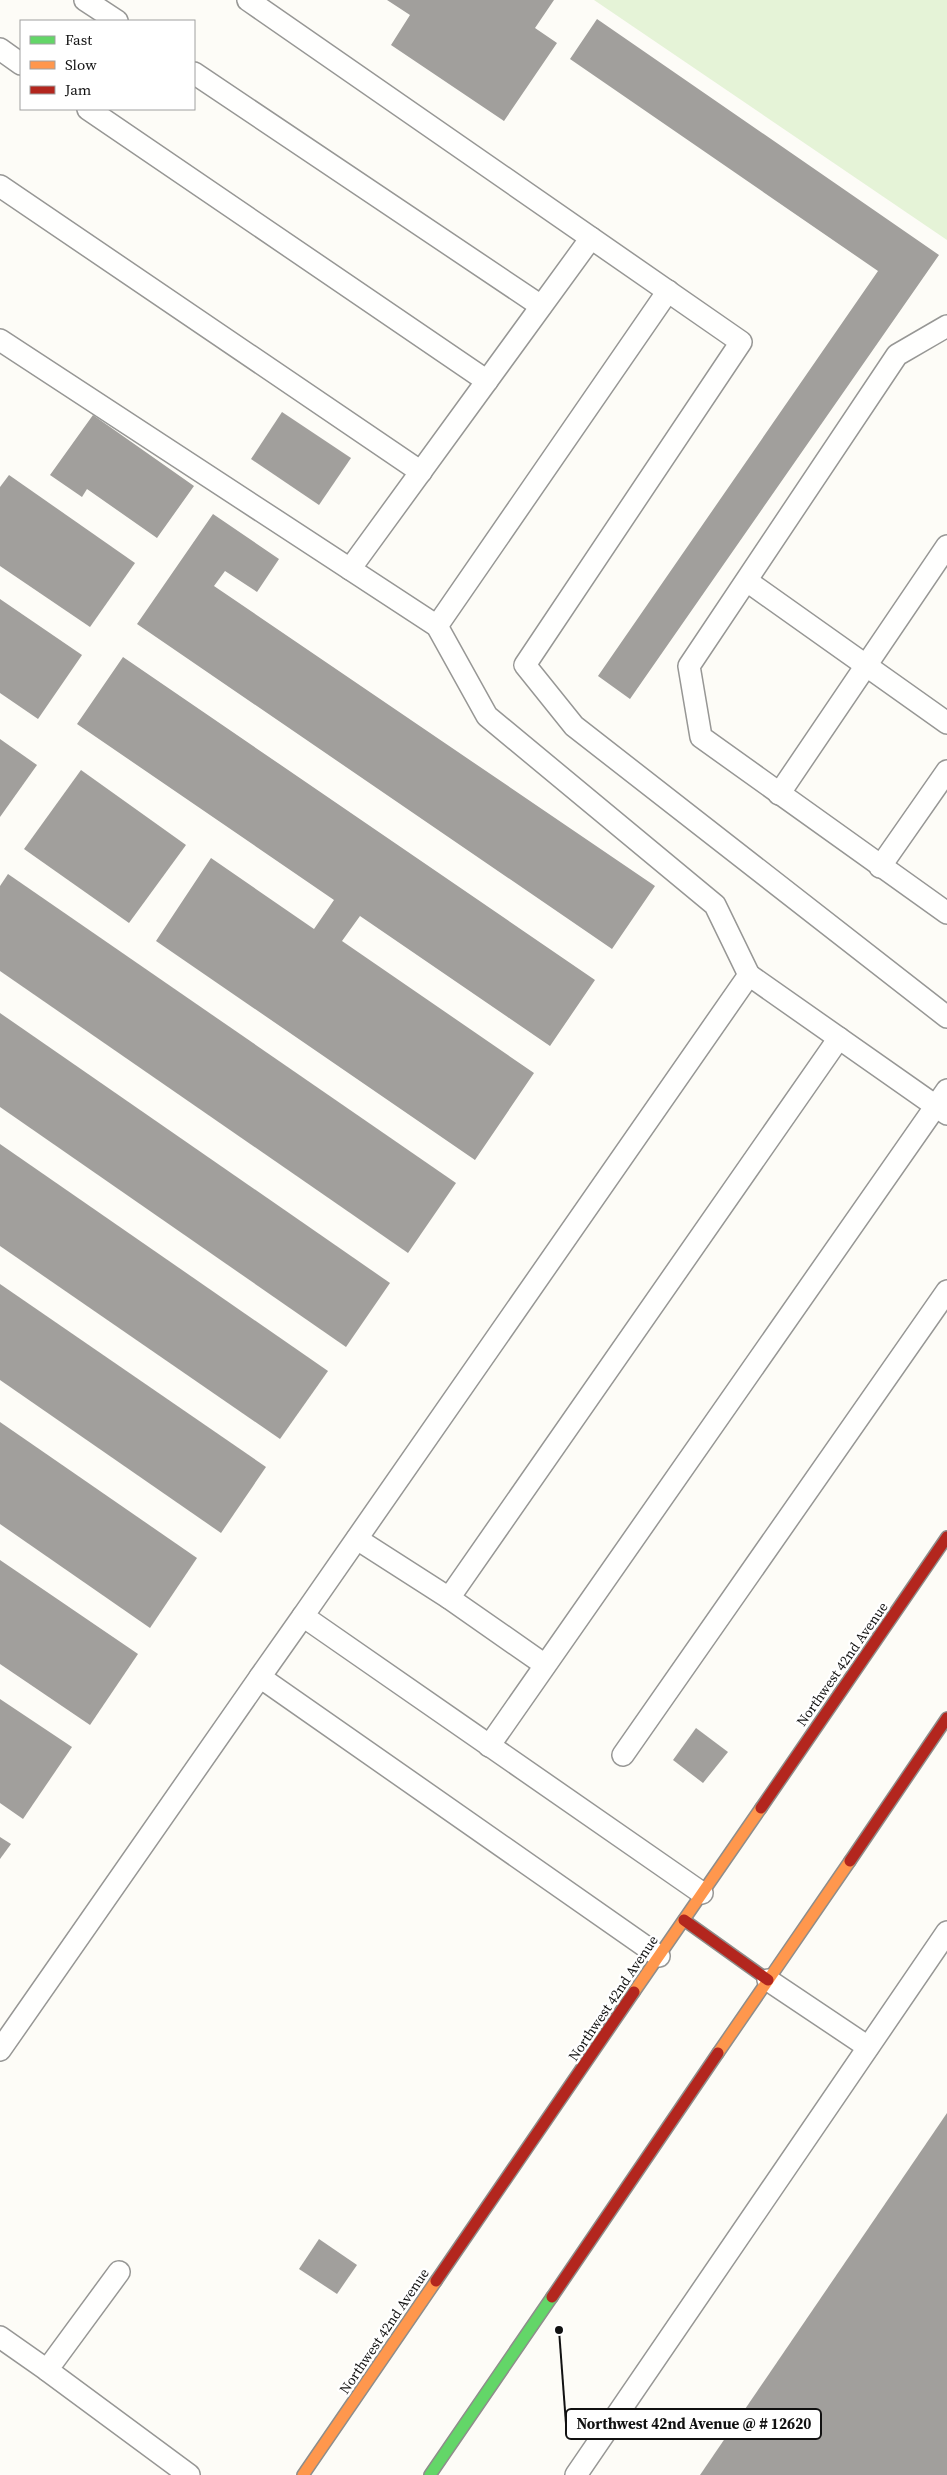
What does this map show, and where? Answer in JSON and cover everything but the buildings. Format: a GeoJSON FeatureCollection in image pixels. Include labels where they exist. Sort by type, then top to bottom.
{"type":"FeatureCollection","features":[{"type":"Feature","properties":{"kind":"main road","name":"Northwest 42nd Avenue"},"geometry":{"type":"LineString","coordinates":[[303,2475],[947,1537]]}},
{"type":"Feature","properties":{"kind":"main road"},"geometry":{"type":"LineString","coordinates":[[430,2475],[947,1718]]}},
{"type":"Feature","properties":{"kind":"main road"},"geometry":{"type":"LineString","coordinates":[[684,1920],[768,1980]]}},
{"type":"Feature","properties":{"kind":"lane"},"geometry":{"type":"LineString","coordinates":[[85,0],[115,20]]}},
{"type":"Feature","properties":{"kind":"lane"},"geometry":{"type":"LineString","coordinates":[[248,0],[741,342],[525,665],[574,726],[947,1017]]}},
{"type":"Feature","properties":{"kind":"lane"},"geometry":{"type":"LineString","coordinates":[[0,49],[20,63]]}},
{"type":"Feature","properties":{"kind":"lane"},"geometry":{"type":"LineString","coordinates":[[195,74],[542,306]]}},
{"type":"Feature","properties":{"kind":"lane"},"geometry":{"type":"LineString","coordinates":[[89,110],[488,380]]}},
{"type":"Feature","properties":{"kind":"lane"},"geometry":{"type":"LineString","coordinates":[[0,186],[421,472]]}},
{"type":"Feature","properties":{"kind":"lane"},"geometry":{"type":"LineString","coordinates":[[350,570],[591,238]]}},
{"type":"Feature","properties":{"kind":"lane"},"geometry":{"type":"LineString","coordinates":[[437,626],[668,291]]}},
{"type":"Feature","properties":{"kind":"lane"},"geometry":{"type":"LineString","coordinates":[[947,326],[897,355],[689,666],[701,737],[880,867],[947,913]]}},
{"type":"Feature","properties":{"kind":"lane"},"geometry":{"type":"LineString","coordinates":[[0,340],[437,626],[487,716],[715,905],[749,976],[839,1038],[943,1103],[489,1746]]}},
{"type":"Feature","properties":{"kind":"lane"},"geometry":{"type":"LineString","coordinates":[[779,794],[947,546]]}},
{"type":"Feature","properties":{"kind":"lane"},"geometry":{"type":"LineString","coordinates":[[747,581],[947,723]]}},
{"type":"Feature","properties":{"kind":"lane"},"geometry":{"type":"LineString","coordinates":[[880,867],[947,771]]}},
{"type":"Feature","properties":{"kind":"lane"},"geometry":{"type":"LineString","coordinates":[[0,2050],[749,976]]}},
{"type":"Feature","properties":{"kind":"lane"},"geometry":{"type":"LineString","coordinates":[[449,1598],[839,1038]]}},
{"type":"Feature","properties":{"kind":"lane"},"geometry":{"type":"LineString","coordinates":[[623,1754],[947,1291]]}},
{"type":"Feature","properties":{"kind":"lane"},"geometry":{"type":"LineString","coordinates":[[357,1539],[449,1598],[545,1665]]}},
{"type":"Feature","properties":{"kind":"lane"},"geometry":{"type":"LineString","coordinates":[[303,1616],[702,1894]]}},
{"type":"Feature","properties":{"kind":"lane"},"geometry":{"type":"LineString","coordinates":[[260,1678],[660,1956]]}},
{"type":"Feature","properties":{"kind":"lane"},"geometry":{"type":"LineString","coordinates":[[576,2475],[947,1932]]}},
{"type":"Feature","properties":{"kind":"lane"},"geometry":{"type":"LineString","coordinates":[[768,1980],[868,2047]]}},
{"type":"Feature","properties":{"kind":"lane"},"geometry":{"type":"LineString","coordinates":[[47,2370],[119,2272]]}},
{"type":"Feature","properties":{"kind":"lane"},"geometry":{"type":"LineString","coordinates":[[0,2337],[189,2475]]}},
{"type":"Feature","properties":{"kind":"green space"},"geometry":{"type":"Polygon","coordinates":[[[594,0],[947,0],[947,240],[594,0]]]}},
{"type":"Feature","properties":{"kind":"traffic: fast"},"geometry":{"type":"LineString","coordinates":[[430,2475],[552,2297]]}},
{"type":"Feature","properties":{"kind":"traffic: slow"},"geometry":{"type":"LineString","coordinates":[[634,1992],[761,1808]]}},
{"type":"Feature","properties":{"kind":"traffic: slow"},"geometry":{"type":"LineString","coordinates":[[718,2053],[850,1861]]}},
{"type":"Feature","properties":{"kind":"traffic: slow"},"geometry":{"type":"LineString","coordinates":[[303,2475],[436,2281]]}},
{"type":"Feature","properties":{"kind":"traffic: jam"},"geometry":{"type":"LineString","coordinates":[[761,1808],[947,1537]]}},
{"type":"Feature","properties":{"kind":"traffic: jam"},"geometry":{"type":"LineString","coordinates":[[850,1861],[947,1718]]}},
{"type":"Feature","properties":{"kind":"traffic: jam"},"geometry":{"type":"LineString","coordinates":[[684,1920],[768,1980]]}},
{"type":"Feature","properties":{"kind":"traffic: jam"},"geometry":{"type":"LineString","coordinates":[[436,2281],[634,1992]]}},
{"type":"Feature","properties":{"kind":"traffic: jam"},"geometry":{"type":"LineString","coordinates":[[552,2297],[718,2053]]}},
{"type":"Feature","properties":{"kind":"place","name":"Northwest 42nd Avenue @ # 12620"},"geometry":{"type":"Point","coordinates":[559,2330]}}]}
